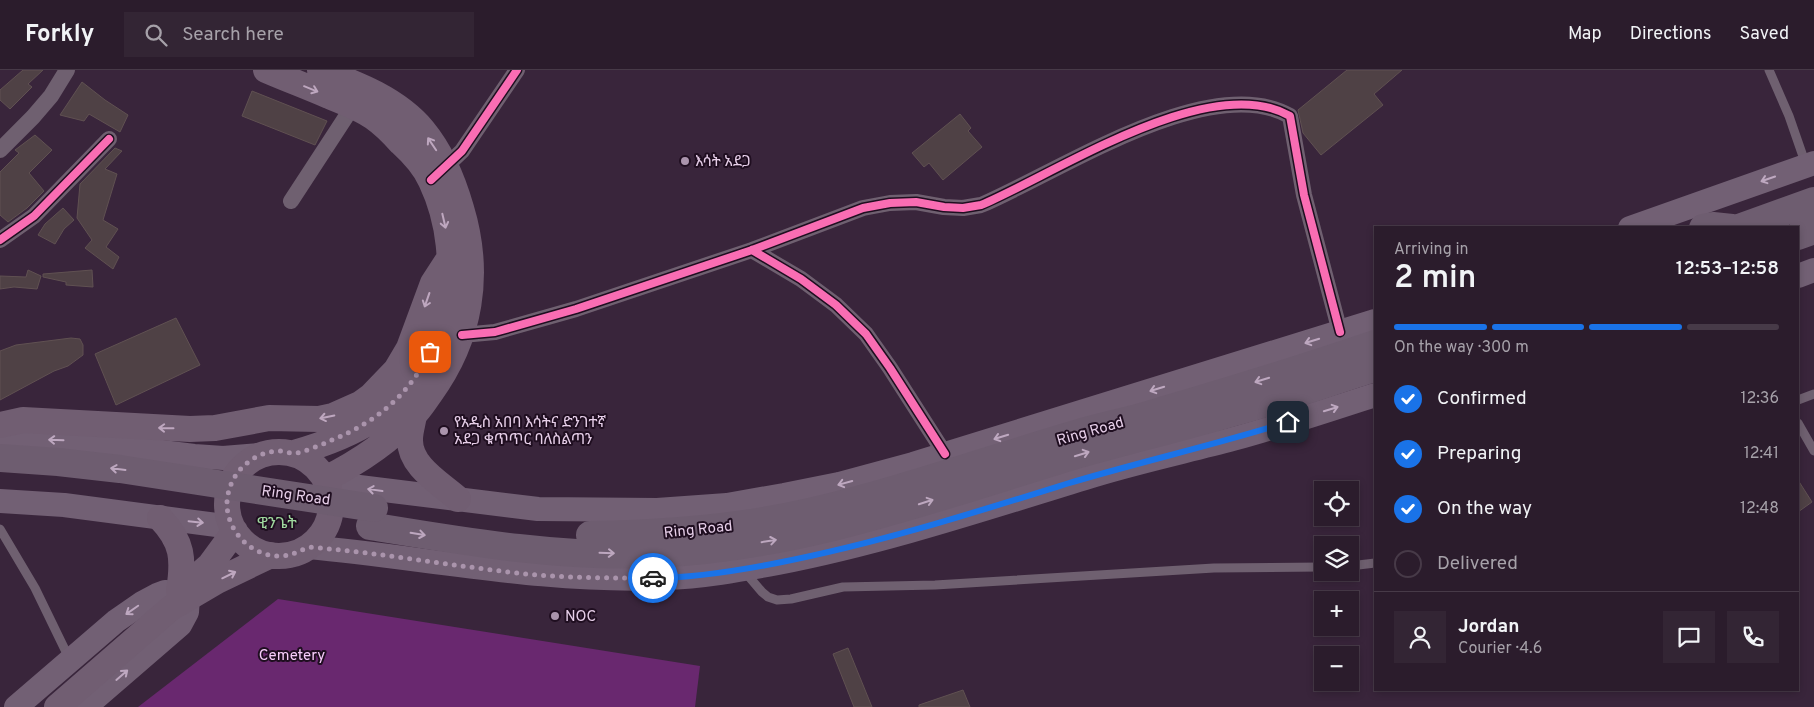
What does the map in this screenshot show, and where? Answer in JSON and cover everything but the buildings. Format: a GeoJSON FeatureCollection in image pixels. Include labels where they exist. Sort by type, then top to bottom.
{"type":"FeatureCollection","features":[{"type":"Feature","properties":{"kind":"highway"},"geometry":{"type":"LineString","coordinates":[[1745,226],[1814,201]]}},
{"type":"Feature","properties":{"kind":"highway"},"geometry":{"type":"LineString","coordinates":[[1799,236],[1814,230]]}},
{"type":"Feature","properties":{"kind":"highway","name":"Ring Road"},"geometry":{"type":"LineString","coordinates":[[0,458],[120,469],[529,531],[572,535],[652,534],[738,525],[804,513],[872,495],[1079,433],[1160,412],[1374,344]]}},
{"type":"Feature","properties":{"kind":"highway","name":"Ring Road"},"geometry":{"type":"LineString","coordinates":[[0,477],[79,482],[169,493],[425,535],[521,547],[558,551],[652,554],[734,547],[785,539],[884,514],[1090,451],[1234,413],[1374,368]]}},
{"type":"Feature","properties":{"kind":"main road"},"geometry":{"type":"LineString","coordinates":[[266,70],[353,106],[373,117],[439,173],[441,211],[450,257],[449,294],[444,317],[436,340],[413,382],[375,418],[356,430],[294,454]]}},
{"type":"Feature","properties":{"kind":"main road"},"geometry":{"type":"LineString","coordinates":[[320,70],[365,88],[390,102],[423,130],[439,173],[467,226],[472,257],[470,296],[462,335],[447,368],[414,415],[386,440],[326,481]]}},
{"type":"Feature","properties":{"kind":"main road"},"geometry":{"type":"LineString","coordinates":[[1636,226],[1810,164]]}},
{"type":"Feature","properties":{"kind":"main road"},"geometry":{"type":"LineString","coordinates":[[0,425],[24,420],[190,429],[215,428],[269,418],[312,419],[333,416],[346,411],[371,396],[396,370],[409,348],[433,283],[450,257]]}},
{"type":"Feature","properties":{"kind":"main road"},"geometry":{"type":"LineString","coordinates":[[1799,276],[1814,270]]}},
{"type":"Feature","properties":{"kind":"main road"},"geometry":{"type":"LineString","coordinates":[[326,481],[538,509],[657,510],[727,505],[839,484],[944,454],[1374,321]]}},
{"type":"Feature","properties":{"kind":"main road"},"geometry":{"type":"LineString","coordinates":[[309,547],[371,553],[520,573],[606,578],[664,578],[743,570],[825,554],[882,540],[1099,474],[1236,438],[1374,395]]}},
{"type":"Feature","properties":{"kind":"main road"},"geometry":{"type":"LineString","coordinates":[[414,415],[410,439],[416,459],[422,469],[458,499]]}},
{"type":"Feature","properties":{"kind":"main road"},"geometry":{"type":"LineString","coordinates":[[0,438],[65,440],[223,458],[258,456],[282,451],[294,454],[312,464],[326,481],[331,494],[332,507],[330,518],[321,534],[309,547],[290,555],[271,555],[250,547],[233,529],[227,503],[232,480],[239,470],[258,456]]}},
{"type":"Feature","properties":{"kind":"main road"},"geometry":{"type":"LineString","coordinates":[[0,501],[64,505],[233,529]]}},
{"type":"Feature","properties":{"kind":"main road"},"geometry":{"type":"LineString","coordinates":[[85,707],[180,625],[188,612],[181,594],[182,566],[180,548],[176,537],[160,518]]}},
{"type":"Feature","properties":{"kind":"main road"},"geometry":{"type":"LineString","coordinates":[[42,707],[181,594],[210,565],[233,529]]}},
{"type":"Feature","properties":{"kind":"main road"},"geometry":{"type":"LineString","coordinates":[[16,707],[116,621],[142,603],[165,592],[181,594],[271,555]]}},
{"type":"Feature","properties":{"kind":"main road"},"geometry":{"type":"LineString","coordinates":[[57,707],[171,608],[181,594]]}},
{"type":"Feature","properties":{"kind":"street"},"geometry":{"type":"LineString","coordinates":[[0,150],[51,96],[67,70]]}},
{"type":"Feature","properties":{"kind":"street"},"geometry":{"type":"LineString","coordinates":[[439,173],[462,151],[517,70]]}},
{"type":"Feature","properties":{"kind":"street"},"geometry":{"type":"LineString","coordinates":[[462,335],[495,332],[532,323],[752,250],[863,208],[890,203],[916,202],[944,208],[963,208],[981,205],[1107,142],[1180,114],[1228,104],[1251,104],[1279,110],[1290,116],[1304,195],[1340,332]]}},
{"type":"Feature","properties":{"kind":"street"},"geometry":{"type":"LineString","coordinates":[[291,201],[353,106]]}},
{"type":"Feature","properties":{"kind":"street"},"geometry":{"type":"LineString","coordinates":[[0,240],[34,216],[109,139]]}},
{"type":"Feature","properties":{"kind":"street"},"geometry":{"type":"LineString","coordinates":[[752,250],[801,279],[822,294],[866,334],[890,368],[944,454]]}},
{"type":"Feature","properties":{"kind":"lane"},"geometry":{"type":"LineString","coordinates":[[1769,70],[1810,164]]}},
{"type":"Feature","properties":{"kind":"lane"},"geometry":{"type":"LineString","coordinates":[[1799,400],[1814,394]]}},
{"type":"Feature","properties":{"kind":"lane"},"geometry":{"type":"LineString","coordinates":[[1799,425],[1814,451]]}},
{"type":"Feature","properties":{"kind":"lane"},"geometry":{"type":"LineString","coordinates":[[0,529],[35,588],[70,660]]}},
{"type":"Feature","properties":{"kind":"lane"},"geometry":{"type":"LineString","coordinates":[[1359,565],[1374,562]]}},
{"type":"Feature","properties":{"kind":"lane"},"geometry":{"type":"LineString","coordinates":[[743,570],[762,592],[768,597],[777,600],[791,599],[843,587],[935,585],[1214,568],[1314,567]]}},
{"type":"Feature","properties":{"kind":"green space","name":"Cemetery"},"geometry":{"type":"Polygon","coordinates":[[[278,599],[700,666],[695,707],[138,707],[278,599]]]}},
{"type":"Feature","properties":{"kind":"cycle path"},"geometry":{"type":"LineString","coordinates":[[431,180],[462,151],[517,70]]}},
{"type":"Feature","properties":{"kind":"cycle path"},"geometry":{"type":"LineString","coordinates":[[462,335],[495,332],[576,309],[752,250],[863,208],[890,203],[916,202],[963,208],[981,205],[1134,131],[1177,116],[1219,106],[1257,105],[1290,116],[1304,195],[1340,332]]}},
{"type":"Feature","properties":{"kind":"cycle path"},"geometry":{"type":"LineString","coordinates":[[0,240],[34,216],[109,139]]}},
{"type":"Feature","properties":{"kind":"cycle path"},"geometry":{"type":"LineString","coordinates":[[752,250],[801,279],[836,305],[866,334],[945,454]]}},
{"type":"Feature","properties":{"kind":"way so far"},"geometry":{"type":"LineString","coordinates":[[430,352],[413,382],[396,400],[375,418],[356,430],[317,447],[294,454],[282,451],[258,456],[239,470],[232,480],[227,503],[228,515],[232,526],[242,540],[260,552],[280,556],[300,552],[309,547],[371,553],[520,573],[653,578]]}},
{"type":"Feature","properties":{"kind":"place","name":"እሳት አደጋ"},"geometry":{"type":"Point","coordinates":[685,161]}},
{"type":"Feature","properties":{"kind":"place","name":"የአዲስ አበባ እሳትና ድንገተኛ አደጋ ቁጥጥር ባለስልጣን"},"geometry":{"type":"Point","coordinates":[444,431]}},
{"type":"Feature","properties":{"kind":"place","name":"NOC"},"geometry":{"type":"Point","coordinates":[555,616]}},
{"type":"Feature","properties":{"kind":"district","name":"ዊንጌት"},"geometry":{"type":"Point","coordinates":[277,522]}},
{"type":"Feature","properties":{"kind":"route"},"geometry":{"type":"LineString","coordinates":[[653,578],[743,570],[825,554],[882,540],[1099,474],[1236,438],[1288,422]]}}]}
